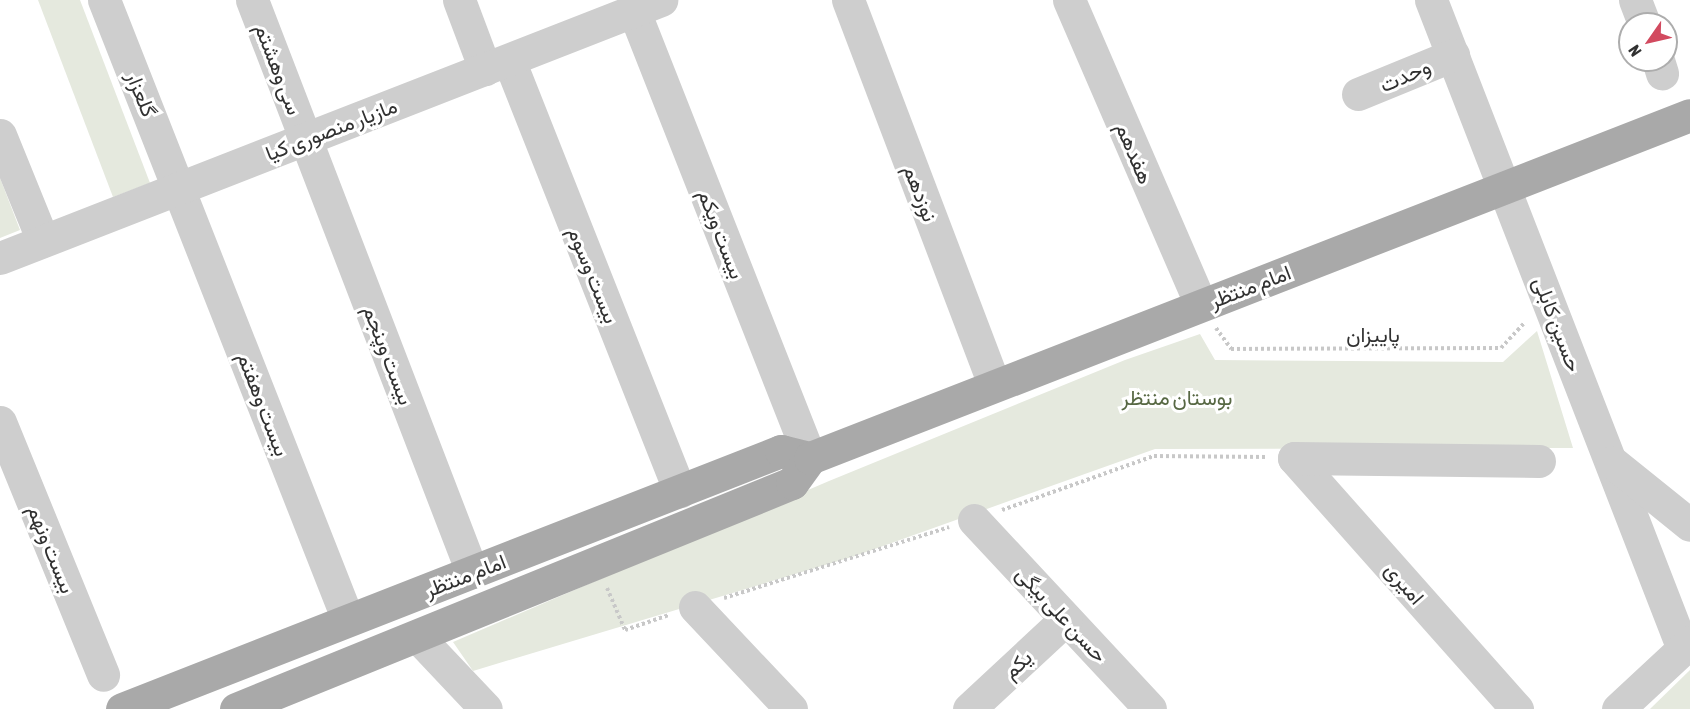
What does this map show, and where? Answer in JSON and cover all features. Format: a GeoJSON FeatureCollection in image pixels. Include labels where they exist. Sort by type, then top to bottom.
{"type":"FeatureCollection","features":[{"type":"Feature","properties":{"kind":"main road","name":"امام منتظر"},"geometry":{"type":"LineString","coordinates":[[236,709],[277,702],[417,636],[792,483],[810,458],[1690,115]]}},
{"type":"Feature","properties":{"kind":"main road","name":"امام منتظر"},"geometry":{"type":"LineString","coordinates":[[122,709],[781,451],[810,458]]}},
{"type":"Feature","properties":{"kind":"street","name":"گلعزار"},"geometry":{"type":"LineString","coordinates":[[104,0],[179,188]]}},
{"type":"Feature","properties":{"kind":"street","name":"سی وهشتم"},"geometry":{"type":"LineString","coordinates":[[252,0],[305,139]]}},
{"type":"Feature","properties":{"kind":"street","name":"بیست وسوم"},"geometry":{"type":"LineString","coordinates":[[459,0],[497,64],[680,491]]}},
{"type":"Feature","properties":{"kind":"street","name":"نوزدهم"},"geometry":{"type":"LineString","coordinates":[[848,0],[994,386]]}},
{"type":"Feature","properties":{"kind":"street","name":"هفدهم"},"geometry":{"type":"LineString","coordinates":[[1069,0],[1201,305]]}},
{"type":"Feature","properties":{"kind":"street","name":"حسین کابلی"},"geometry":{"type":"LineString","coordinates":[[1431,0],[1611,461],[1686,645]]}},
{"type":"Feature","properties":{"kind":"street","name":"مازیار منصوری کیا"},"geometry":{"type":"LineString","coordinates":[[0,258],[653,3]]}},
{"type":"Feature","properties":{"kind":"street","name":"بیست ویکم"},"geometry":{"type":"LineString","coordinates":[[653,3],[810,458]]}},
{"type":"Feature","properties":{"kind":"street","name":"وحدت"},"geometry":{"type":"LineString","coordinates":[[1358,94],[1453,55]]}},
{"type":"Feature","properties":{"kind":"street"},"geometry":{"type":"LineString","coordinates":[[0,135],[43,241]]}},
{"type":"Feature","properties":{"kind":"street","name":"بیست وپنجم"},"geometry":{"type":"LineString","coordinates":[[305,139],[472,572]]}},
{"type":"Feature","properties":{"kind":"street","name":"بیست وهفتم"},"geometry":{"type":"LineString","coordinates":[[179,188],[348,620]]}},
{"type":"Feature","properties":{"kind":"street","name":"بیست ونهم"},"geometry":{"type":"LineString","coordinates":[[0,422],[104,675]]}},
{"type":"Feature","properties":{"kind":"street"},"geometry":{"type":"LineString","coordinates":[[1294,458],[1539,460]]}},
{"type":"Feature","properties":{"kind":"street","name":"امیری"},"geometry":{"type":"LineString","coordinates":[[1294,458],[1517,709]]}},
{"type":"Feature","properties":{"kind":"street"},"geometry":{"type":"LineString","coordinates":[[1611,461],[1690,525]]}},
{"type":"Feature","properties":{"kind":"street","name":"حسن علی بیگی"},"geometry":{"type":"LineString","coordinates":[[974,520],[1150,709]]}},
{"type":"Feature","properties":{"kind":"street"},"geometry":{"type":"LineString","coordinates":[[695,607],[791,709]]}},
{"type":"Feature","properties":{"kind":"street","name":"یکم"},"geometry":{"type":"LineString","coordinates":[[969,709],[1066,619]]}},
{"type":"Feature","properties":{"kind":"street"},"geometry":{"type":"LineString","coordinates":[[417,636],[486,709]]}},
{"type":"Feature","properties":{"kind":"street"},"geometry":{"type":"LineString","coordinates":[[1618,709],[1686,645]]}},
{"type":"Feature","properties":{"kind":"path","name":"پاییزان"},"geometry":{"type":"LineString","coordinates":[[1201,305],[1231,349],[1501,348],[1548,298]]}},
{"type":"Feature","properties":{"kind":"path"},"geometry":{"type":"LineString","coordinates":[[596,563],[625,630],[974,520],[1154,456],[1294,458]]}},
{"type":"Feature","properties":{"kind":"green space"},"geometry":{"type":"Polygon","coordinates":[[[38,0],[80,0],[150,183],[113,197],[38,0]]]}},
{"type":"Feature","properties":{"kind":"green space"},"geometry":{"type":"Polygon","coordinates":[[[0,178],[20,230],[0,238],[0,178]]]}},
{"type":"Feature","properties":{"kind":"green space","name":"بوستان منتظر"},"geometry":{"type":"Polygon","coordinates":[[[1537,331],[1573,448],[1155,449],[855,556],[473,671],[453,642],[829,481],[1125,360],[1200,334],[1215,360],[1503,362],[1537,331]]]}},
{"type":"Feature","properties":{"kind":"green space"},"geometry":{"type":"Polygon","coordinates":[[[1690,670],[1690,709],[1650,709],[1690,670]]]}}]}
